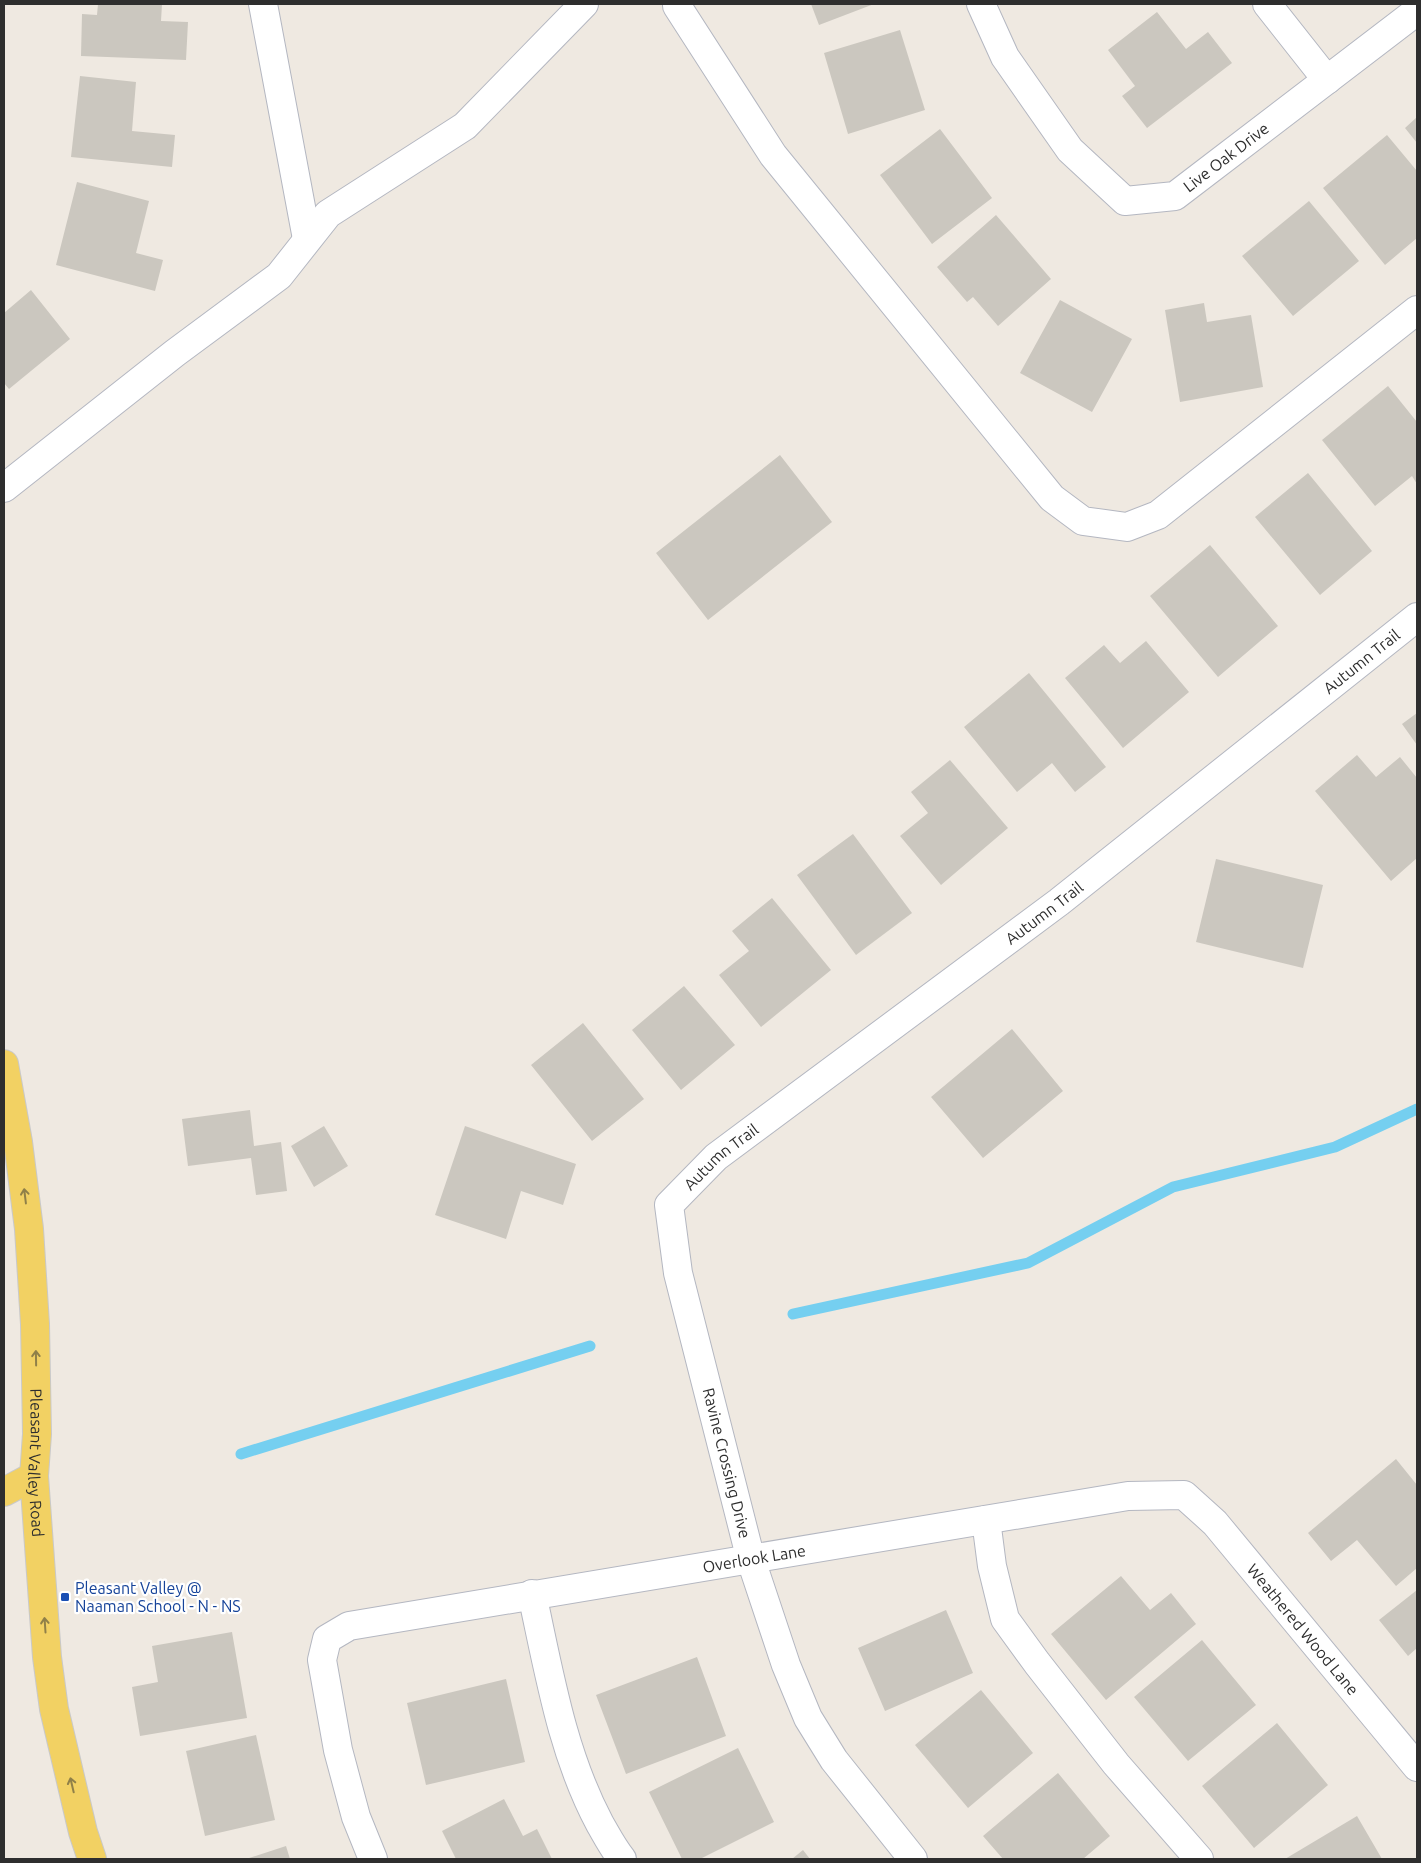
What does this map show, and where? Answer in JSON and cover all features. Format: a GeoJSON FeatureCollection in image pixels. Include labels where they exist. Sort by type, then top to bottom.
{"type":"FeatureCollection","features":[{"type":"Feature","properties":{"kind":"main road","name":"Pleasant Valley Road"},"geometry":{"type":"LineString","coordinates":[[4,1064],[18,1142],[29,1229],[35,1324],[37,1434],[34,1476],[47,1657],[54,1709],[83,1832],[92,1859]]}},
{"type":"Feature","properties":{"kind":"main road"},"geometry":{"type":"LineString","coordinates":[[4,1471],[34,1476]]}},
{"type":"Feature","properties":{"kind":"main road"},"geometry":{"type":"LineString","coordinates":[[4,1492],[34,1476]]}},
{"type":"Feature","properties":{"kind":"street"},"geometry":{"type":"LineString","coordinates":[[263,4],[307,239]]}},
{"type":"Feature","properties":{"kind":"street"},"geometry":{"type":"LineString","coordinates":[[4,488],[175,353],[279,276],[328,214],[465,126],[584,4]]}},
{"type":"Feature","properties":{"kind":"street"},"geometry":{"type":"LineString","coordinates":[[677,4],[773,156],[1052,498],[1083,521],[1127,527],[1158,515],[1417,310]]}},
{"type":"Feature","properties":{"kind":"street","name":"Live Oak Drive"},"geometry":{"type":"LineString","coordinates":[[981,4],[1005,57],[1070,150],[1125,200],[1175,196],[1417,11]]}},
{"type":"Feature","properties":{"kind":"street"},"geometry":{"type":"LineString","coordinates":[[1267,4],[1327,80]]}},
{"type":"Feature","properties":{"kind":"street","name":"Autumn Trail"},"geometry":{"type":"LineString","coordinates":[[669,1205],[716,1157],[1059,902],[1417,616]]}},
{"type":"Feature","properties":{"kind":"street","name":"Ravine Crossing Drive"},"geometry":{"type":"LineString","coordinates":[[669,1205],[678,1273],[751,1560],[786,1665],[808,1718],[834,1760],[913,1859]]}},
{"type":"Feature","properties":{"kind":"street","name":"Overlook Lane"},"geometry":{"type":"LineString","coordinates":[[373,1859],[356,1816],[338,1750],[322,1660],[327,1639],[349,1626],[1128,1496],[1184,1495]]}},
{"type":"Feature","properties":{"kind":"street","name":"Weathered Wood Lane"},"geometry":{"type":"LineString","coordinates":[[1184,1495],[1215,1523],[1417,1767]]}},
{"type":"Feature","properties":{"kind":"street"},"geometry":{"type":"LineString","coordinates":[[986,1520],[992,1566],[1005,1618],[1036,1663],[1116,1764],[1199,1859]]}},
{"type":"Feature","properties":{"kind":"street"},"geometry":{"type":"LineString","coordinates":[[532,1594],[568,1749],[590,1804],[615,1850],[622,1859]]}},
{"type":"Feature","properties":{"kind":"building"},"geometry":{"type":"Polygon","coordinates":[[[98,4],[162,4],[161,21],[188,22],[186,60],[81,56],[82,14],[97,15],[98,4]]]}},
{"type":"Feature","properties":{"kind":"building"},"geometry":{"type":"Polygon","coordinates":[[[811,4],[874,4],[819,25],[811,4]]]}},
{"type":"Feature","properties":{"kind":"building"},"geometry":{"type":"Polygon","coordinates":[[[1157,12],[1186,49],[1208,32],[1232,63],[1147,128],[1122,96],[1135,86],[1108,50],[1157,12]]]}},
{"type":"Feature","properties":{"kind":"building"},"geometry":{"type":"Polygon","coordinates":[[[900,30],[925,110],[848,134],[824,53],[900,30]]]}},
{"type":"Feature","properties":{"kind":"building"},"geometry":{"type":"Polygon","coordinates":[[[80,76],[136,82],[132,131],[175,135],[172,167],[71,157],[80,76]]]}},
{"type":"Feature","properties":{"kind":"building"},"geometry":{"type":"Polygon","coordinates":[[[1417,117],[1417,143],[1405,128],[1417,117]]]}},
{"type":"Feature","properties":{"kind":"building"},"geometry":{"type":"Polygon","coordinates":[[[940,129],[992,198],[932,244],[880,175],[940,129]]]}},
{"type":"Feature","properties":{"kind":"building"},"geometry":{"type":"Polygon","coordinates":[[[1387,135],[1417,171],[1417,238],[1385,265],[1323,188],[1387,135]]]}},
{"type":"Feature","properties":{"kind":"building"},"geometry":{"type":"Polygon","coordinates":[[[77,182],[149,201],[136,253],[163,260],[155,291],[56,265],[77,182]]]}},
{"type":"Feature","properties":{"kind":"building"},"geometry":{"type":"Polygon","coordinates":[[[1309,201],[1359,261],[1293,316],[1242,256],[1309,201]]]}},
{"type":"Feature","properties":{"kind":"building"},"geometry":{"type":"Polygon","coordinates":[[[996,215],[1051,279],[998,326],[973,297],[967,302],[937,267],[996,215]]]}},
{"type":"Feature","properties":{"kind":"building"},"geometry":{"type":"Polygon","coordinates":[[[31,290],[70,339],[9,389],[4,383],[4,313],[31,290]]]}},
{"type":"Feature","properties":{"kind":"building"},"geometry":{"type":"Polygon","coordinates":[[[1060,300],[1132,339],[1092,412],[1020,373],[1060,300]]]}},
{"type":"Feature","properties":{"kind":"building"},"geometry":{"type":"Polygon","coordinates":[[[1204,303],[1207,322],[1251,315],[1263,387],[1180,402],[1165,310],[1204,303]]]}},
{"type":"Feature","properties":{"kind":"building"},"geometry":{"type":"Polygon","coordinates":[[[1388,386],[1417,422],[1417,484],[1412,476],[1375,506],[1322,440],[1388,386]]]}},
{"type":"Feature","properties":{"kind":"building"},"geometry":{"type":"Polygon","coordinates":[[[780,455],[832,522],[708,620],[656,553],[780,455]]]}},
{"type":"Feature","properties":{"kind":"building"},"geometry":{"type":"Polygon","coordinates":[[[1308,473],[1372,551],[1320,595],[1255,517],[1308,473]]]}},
{"type":"Feature","properties":{"kind":"building"},"geometry":{"type":"Polygon","coordinates":[[[1210,545],[1278,626],[1218,677],[1150,596],[1210,545]]]}},
{"type":"Feature","properties":{"kind":"building"},"geometry":{"type":"Polygon","coordinates":[[[1146,641],[1189,692],[1123,748],[1065,678],[1104,645],[1120,663],[1146,641]]]}},
{"type":"Feature","properties":{"kind":"building"},"geometry":{"type":"Polygon","coordinates":[[[1029,673],[1106,767],[1075,792],[1052,763],[1017,792],[964,727],[1029,673]]]}},
{"type":"Feature","properties":{"kind":"building"},"geometry":{"type":"Polygon","coordinates":[[[1417,713],[1417,745],[1402,724],[1417,713]]]}},
{"type":"Feature","properties":{"kind":"building"},"geometry":{"type":"Polygon","coordinates":[[[1357,755],[1376,777],[1400,757],[1417,778],[1417,858],[1391,881],[1315,791],[1357,755]]]}},
{"type":"Feature","properties":{"kind":"building"},"geometry":{"type":"Polygon","coordinates":[[[950,760],[1008,828],[941,885],[900,836],[928,813],[911,792],[950,760]]]}},
{"type":"Feature","properties":{"kind":"building"},"geometry":{"type":"Polygon","coordinates":[[[853,834],[912,913],[856,955],[797,875],[853,834]]]}},
{"type":"Feature","properties":{"kind":"building"},"geometry":{"type":"Polygon","coordinates":[[[1216,859],[1323,885],[1303,968],[1196,942],[1216,859]]]}},
{"type":"Feature","properties":{"kind":"building"},"geometry":{"type":"Polygon","coordinates":[[[772,898],[831,970],[761,1027],[719,975],[749,951],[732,931],[772,898]]]}},
{"type":"Feature","properties":{"kind":"building"},"geometry":{"type":"Polygon","coordinates":[[[684,986],[735,1045],[681,1090],[632,1030],[684,986]]]}},
{"type":"Feature","properties":{"kind":"building"},"geometry":{"type":"Polygon","coordinates":[[[583,1023],[644,1099],[592,1141],[531,1065],[583,1023]]]}},
{"type":"Feature","properties":{"kind":"building"},"geometry":{"type":"Polygon","coordinates":[[[1012,1029],[1063,1091],[983,1158],[931,1097],[1012,1029]]]}},
{"type":"Feature","properties":{"kind":"building"},"geometry":{"type":"Polygon","coordinates":[[[250,1110],[254,1146],[281,1142],[287,1191],[256,1195],[251,1158],[188,1166],[182,1119],[250,1110]]]}},
{"type":"Feature","properties":{"kind":"building"},"geometry":{"type":"Polygon","coordinates":[[[324,1126],[348,1166],[314,1187],[291,1146],[324,1126]]]}},
{"type":"Feature","properties":{"kind":"building"},"geometry":{"type":"Polygon","coordinates":[[[465,1126],[576,1164],[563,1205],[521,1191],[506,1239],[435,1215],[465,1126]]]}},
{"type":"Feature","properties":{"kind":"building"},"geometry":{"type":"Polygon","coordinates":[[[1396,1459],[1417,1485],[1417,1568],[1396,1586],[1357,1540],[1331,1561],[1308,1533],[1396,1459]]]}},
{"type":"Feature","properties":{"kind":"building"},"geometry":{"type":"Polygon","coordinates":[[[1121,1576],[1150,1610],[1171,1593],[1196,1624],[1106,1700],[1051,1634],[1121,1576]]]}},
{"type":"Feature","properties":{"kind":"building"},"geometry":{"type":"Polygon","coordinates":[[[1417,1590],[1417,1648],[1408,1656],[1379,1620],[1417,1590]]]}},
{"type":"Feature","properties":{"kind":"building"},"geometry":{"type":"Polygon","coordinates":[[[946,1610],[973,1673],[885,1711],[858,1648],[946,1610]]]}},
{"type":"Feature","properties":{"kind":"building"},"geometry":{"type":"Polygon","coordinates":[[[232,1632],[247,1718],[140,1736],[132,1687],[158,1682],[152,1646],[232,1632]]]}},
{"type":"Feature","properties":{"kind":"building"},"geometry":{"type":"Polygon","coordinates":[[[1202,1640],[1256,1705],[1188,1761],[1134,1697],[1202,1640]]]}},
{"type":"Feature","properties":{"kind":"building"},"geometry":{"type":"Polygon","coordinates":[[[697,1657],[726,1736],[626,1774],[596,1695],[697,1657]]]}},
{"type":"Feature","properties":{"kind":"building"},"geometry":{"type":"Polygon","coordinates":[[[506,1679],[525,1762],[426,1785],[407,1703],[506,1679]]]}},
{"type":"Feature","properties":{"kind":"building"},"geometry":{"type":"Polygon","coordinates":[[[981,1690],[1033,1753],[968,1808],[915,1745],[981,1690]]]}},
{"type":"Feature","properties":{"kind":"building"},"geometry":{"type":"Polygon","coordinates":[[[1277,1723],[1328,1785],[1254,1848],[1202,1786],[1277,1723]]]}},
{"type":"Feature","properties":{"kind":"building"},"geometry":{"type":"Polygon","coordinates":[[[256,1735],[275,1820],[205,1836],[186,1751],[256,1735]]]}},
{"type":"Feature","properties":{"kind":"building"},"geometry":{"type":"Polygon","coordinates":[[[738,1748],[774,1822],[700,1859],[682,1859],[649,1792],[738,1748]]]}},
{"type":"Feature","properties":{"kind":"building"},"geometry":{"type":"Polygon","coordinates":[[[1058,1773],[1110,1836],[1083,1859],[1003,1859],[983,1836],[1058,1773]]]}},
{"type":"Feature","properties":{"kind":"building"},"geometry":{"type":"Polygon","coordinates":[[[504,1799],[523,1836],[537,1829],[552,1859],[456,1859],[442,1831],[504,1799]]]}},
{"type":"Feature","properties":{"kind":"building"},"geometry":{"type":"Polygon","coordinates":[[[1357,1816],[1382,1859],[1285,1859],[1357,1816]]]}},
{"type":"Feature","properties":{"kind":"building"},"geometry":{"type":"Polygon","coordinates":[[[286,1846],[290,1859],[246,1859],[286,1846]]]}},
{"type":"Feature","properties":{"kind":"building"},"geometry":{"type":"Polygon","coordinates":[[[803,1850],[810,1859],[792,1859],[803,1850]]]}},
{"type":"Feature","properties":{"kind":"waterway"},"geometry":{"type":"LineString","coordinates":[[793,1314],[1028,1263],[1173,1187],[1335,1147],[1417,1109]]}},
{"type":"Feature","properties":{"kind":"waterway"},"geometry":{"type":"LineString","coordinates":[[241,1454],[590,1346]]}},
{"type":"Feature","properties":{"kind":"place","name":"Pleasant Valley @ Naaman School - N - NS"},"geometry":{"type":"Point","coordinates":[65,1597]}}]}
